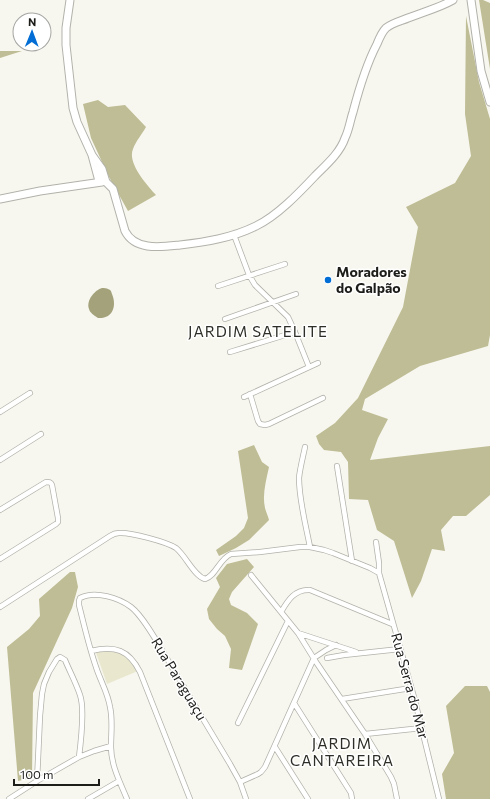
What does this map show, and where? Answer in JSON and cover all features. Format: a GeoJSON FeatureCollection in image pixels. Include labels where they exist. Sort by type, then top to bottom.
{"type":"FeatureCollection","features":[{"type":"Feature","properties":{"kind":"street"},"geometry":{"type":"LineString","coordinates":[[70,0],[66,45],[74,108],[77,122],[103,182]]}},
{"type":"Feature","properties":{"kind":"street"},"geometry":{"type":"LineString","coordinates":[[0,199],[40,190],[103,182],[110,186],[115,195],[125,231],[128,236],[134,242],[141,245],[159,247],[215,240],[255,227],[274,214],[302,189],[339,150],[345,139],[360,86],[372,54],[386,28],[453,0]]}},
{"type":"Feature","properties":{"kind":"street"},"geometry":{"type":"LineString","coordinates":[[471,0],[481,71],[490,102]]}},
{"type":"Feature","properties":{"kind":"street"},"geometry":{"type":"LineString","coordinates":[[234,235],[249,275],[255,285],[288,317],[309,367]]}},
{"type":"Feature","properties":{"kind":"street"},"geometry":{"type":"LineString","coordinates":[[218,286],[284,264]]}},
{"type":"Feature","properties":{"kind":"street"},"geometry":{"type":"LineString","coordinates":[[225,319],[296,294]]}},
{"type":"Feature","properties":{"kind":"street"},"geometry":{"type":"LineString","coordinates":[[230,352],[295,332]]}},
{"type":"Feature","properties":{"kind":"street"},"geometry":{"type":"LineString","coordinates":[[244,397],[318,363]]}},
{"type":"Feature","properties":{"kind":"street"},"geometry":{"type":"LineString","coordinates":[[0,412],[30,392]]}},
{"type":"Feature","properties":{"kind":"street"},"geometry":{"type":"LineString","coordinates":[[250,394],[258,421],[260,424],[265,425],[323,398]]}},
{"type":"Feature","properties":{"kind":"street"},"geometry":{"type":"LineString","coordinates":[[0,460],[41,434]]}},
{"type":"Feature","properties":{"kind":"street"},"geometry":{"type":"LineString","coordinates":[[305,447],[300,472],[300,486],[303,512],[310,547]]}},
{"type":"Feature","properties":{"kind":"street"},"geometry":{"type":"LineString","coordinates":[[338,466],[352,561]]}},
{"type":"Feature","properties":{"kind":"street"},"geometry":{"type":"LineString","coordinates":[[0,510],[46,482],[51,483],[52,485],[58,518],[58,522],[56,524],[0,559]]}},
{"type":"Feature","properties":{"kind":"street"},"geometry":{"type":"LineString","coordinates":[[0,607],[110,536],[120,533],[139,536],[176,548],[203,579],[208,578],[224,559],[231,554],[300,547],[310,547],[324,550],[370,568],[379,574]]}},
{"type":"Feature","properties":{"kind":"street","name":"Rua Serra do Mar"},"geometry":{"type":"LineString","coordinates":[[376,542],[379,574],[422,728],[439,799]]}},
{"type":"Feature","properties":{"kind":"street"},"geometry":{"type":"LineString","coordinates":[[251,574],[298,633],[365,734],[391,777],[397,799]]}},
{"type":"Feature","properties":{"kind":"street"},"geometry":{"type":"LineString","coordinates":[[281,612],[293,595],[301,590],[310,590],[328,596],[392,624]]}},
{"type":"Feature","properties":{"kind":"street","name":"Rua Paraguaçu"},"geometry":{"type":"LineString","coordinates":[[91,651],[79,605],[80,598],[90,594],[97,594],[118,600],[131,607],[137,613],[161,648],[207,724],[240,782],[246,799]]}},
{"type":"Feature","properties":{"kind":"street"},"geometry":{"type":"LineString","coordinates":[[238,723],[288,621]]}},
{"type":"Feature","properties":{"kind":"street"},"geometry":{"type":"LineString","coordinates":[[298,633],[360,654]]}},
{"type":"Feature","properties":{"kind":"street"},"geometry":{"type":"LineString","coordinates":[[240,782],[258,774],[265,767],[314,658],[326,650],[336,646]]}},
{"type":"Feature","properties":{"kind":"street"},"geometry":{"type":"LineString","coordinates":[[126,799],[114,764],[111,746],[111,708],[91,651],[105,648],[118,650],[131,658],[135,663],[140,672],[190,799]]}},
{"type":"Feature","properties":{"kind":"street"},"geometry":{"type":"LineString","coordinates":[[327,658],[400,649]]}},
{"type":"Feature","properties":{"kind":"street"},"geometry":{"type":"LineString","coordinates":[[37,781],[42,694],[44,684],[57,659],[60,657],[65,660],[80,695],[82,711],[79,757]]}},
{"type":"Feature","properties":{"kind":"street"},"geometry":{"type":"LineString","coordinates":[[342,699],[411,688]]}},
{"type":"Feature","properties":{"kind":"street"},"geometry":{"type":"LineString","coordinates":[[294,703],[351,793],[352,799]]}},
{"type":"Feature","properties":{"kind":"street"},"geometry":{"type":"LineString","coordinates":[[365,734],[422,728]]}},
{"type":"Feature","properties":{"kind":"street"},"geometry":{"type":"LineString","coordinates":[[8,799],[79,757],[111,746]]}},
{"type":"Feature","properties":{"kind":"street"},"geometry":{"type":"LineString","coordinates":[[275,747],[308,799]]}},
{"type":"Feature","properties":{"kind":"street"},"geometry":{"type":"LineString","coordinates":[[88,799],[119,781]]}},
{"type":"Feature","properties":{"kind":"green space"},"geometry":{"type":"Polygon","coordinates":[[[111,649],[131,658],[138,671],[107,684],[95,650],[111,649]]]}},
{"type":"Feature","properties":{"kind":"shaded area"},"geometry":{"type":"Polygon","coordinates":[[[479,0],[490,3],[490,69],[479,0]]]}},
{"type":"Feature","properties":{"kind":"shaded area"},"geometry":{"type":"Polygon","coordinates":[[[466,16],[479,82],[490,119],[490,335],[488,346],[420,366],[365,399],[362,410],[388,419],[378,438],[370,460],[490,446],[490,495],[466,516],[453,516],[441,530],[445,551],[432,549],[421,581],[412,598],[394,541],[377,530],[368,500],[349,499],[348,462],[341,452],[324,450],[319,444],[316,436],[335,423],[358,398],[403,307],[418,227],[406,207],[455,183],[471,156],[465,114],[466,16]]]}},
{"type":"Feature","properties":{"kind":"shaded area"},"geometry":{"type":"Polygon","coordinates":[[[0,51],[19,52],[0,58],[0,51]]]}},
{"type":"Feature","properties":{"kind":"shaded area"},"geometry":{"type":"Polygon","coordinates":[[[98,100],[108,107],[125,105],[146,127],[134,146],[132,155],[135,167],[139,174],[156,195],[128,211],[109,177],[91,138],[83,104],[98,100]]]}},
{"type":"Feature","properties":{"kind":"shaded area"},"geometry":{"type":"Polygon","coordinates":[[[102,288],[107,288],[111,291],[114,307],[110,314],[103,318],[98,318],[92,314],[88,306],[94,293],[102,288]]]}},
{"type":"Feature","properties":{"kind":"shaded area"},"geometry":{"type":"Polygon","coordinates":[[[254,445],[262,462],[269,467],[264,498],[265,508],[269,520],[249,540],[219,556],[216,550],[236,536],[244,528],[248,518],[238,451],[254,445]]]}},
{"type":"Feature","properties":{"kind":"shaded area"},"geometry":{"type":"Polygon","coordinates":[[[247,559],[254,567],[232,592],[229,599],[231,605],[247,613],[258,624],[242,670],[229,668],[231,649],[225,636],[209,619],[207,609],[220,587],[216,578],[227,564],[247,559]]]}},
{"type":"Feature","properties":{"kind":"shaded area"},"geometry":{"type":"Polygon","coordinates":[[[70,572],[75,572],[78,587],[72,608],[33,693],[32,778],[18,781],[7,647],[29,629],[40,616],[39,599],[70,572]]]}},
{"type":"Feature","properties":{"kind":"shaded area"},"geometry":{"type":"Polygon","coordinates":[[[465,686],[487,686],[490,692],[490,799],[446,799],[442,774],[454,753],[446,706],[465,686]]]}},
{"type":"Feature","properties":{"kind":"place","name":"Moradores do Galpão"},"geometry":{"type":"Point","coordinates":[328,280]}},
{"type":"Feature","properties":{"kind":"district","name":"JARDIM SATELITE"},"geometry":{"type":"Point","coordinates":[258,332]}},
{"type":"Feature","properties":{"kind":"district","name":"JARDIM CANTAREIRA"},"geometry":{"type":"Point","coordinates":[342,752]}}]}
